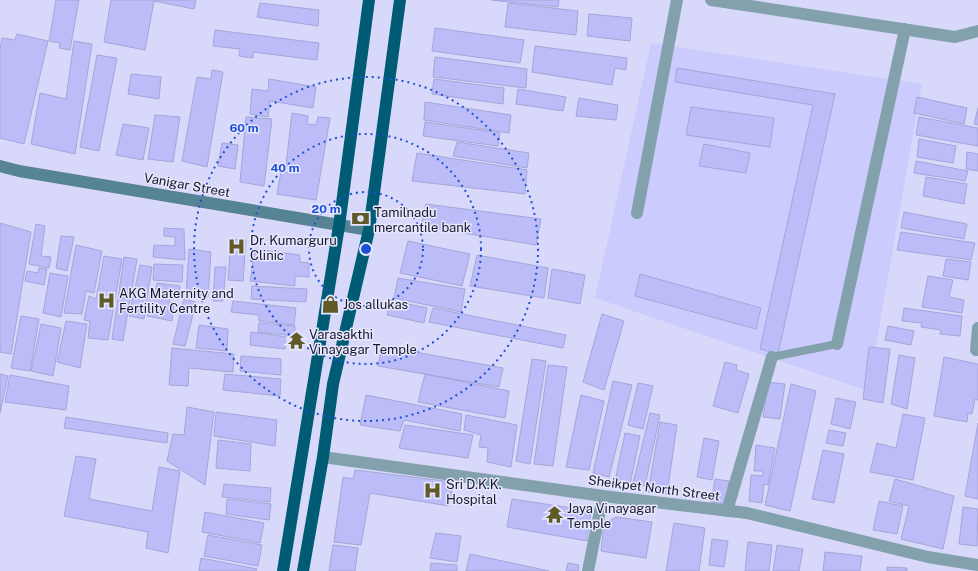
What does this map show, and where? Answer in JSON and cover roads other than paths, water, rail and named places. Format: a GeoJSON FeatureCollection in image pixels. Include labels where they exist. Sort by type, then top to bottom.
{"type":"FeatureCollection","features":[{"type":"Feature","properties":{"kind":"highway"},"geometry":{"type":"LineString","coordinates":[[283,571],[339,226],[369,0]]}},
{"type":"Feature","properties":{"kind":"highway"},"geometry":{"type":"LineString","coordinates":[[303,571],[323,457],[333,384],[369,230],[400,0]]}},
{"type":"Feature","properties":{"kind":"main road","name":"Vanigar Street"},"geometry":{"type":"LineString","coordinates":[[0,166],[27,172],[369,230]]}},
{"type":"Feature","properties":{"kind":"street"},"geometry":{"type":"LineString","coordinates":[[637,214],[677,0]]}},
{"type":"Feature","properties":{"kind":"street"},"geometry":{"type":"LineString","coordinates":[[711,0],[955,37],[978,31]]}},
{"type":"Feature","properties":{"kind":"street"},"geometry":{"type":"LineString","coordinates":[[836,344],[905,30]]}},
{"type":"Feature","properties":{"kind":"street"},"geometry":{"type":"LineString","coordinates":[[978,328],[976,350],[978,350]]}},
{"type":"Feature","properties":{"kind":"street"},"geometry":{"type":"LineString","coordinates":[[727,510],[772,357]]}},
{"type":"Feature","properties":{"kind":"street","name":"Sheikpet North Street"},"geometry":{"type":"LineString","coordinates":[[323,457],[603,496],[747,513],[928,557],[978,565]]}},
{"type":"Feature","properties":{"kind":"street"},"geometry":{"type":"LineString","coordinates":[[588,571],[603,496]]}},
{"type":"Feature","properties":{"kind":"lane"},"geometry":{"type":"LineString","coordinates":[[772,357],[836,344]]}},
{"type":"Feature","properties":{"kind":"place","name":"Tamilnadu mercantile bank"},"geometry":{"type":"Point","coordinates":[361,219]}},
{"type":"Feature","properties":{"kind":"place","name":"Dr. Kumarguru Clinic"},"geometry":{"type":"Point","coordinates":[237,247]}},
{"type":"Feature","properties":{"kind":"place","name":"AKG Maternity and Fertility Centre"},"geometry":{"type":"Point","coordinates":[106,300]}},
{"type":"Feature","properties":{"kind":"place","name":"Jos allukas"},"geometry":{"type":"Point","coordinates":[330,304]}},
{"type":"Feature","properties":{"kind":"place","name":"Varasakthi Vinayagar Temple"},"geometry":{"type":"Point","coordinates":[296,341]}},
{"type":"Feature","properties":{"kind":"place","name":"Sri D.K.K. Hospital"},"geometry":{"type":"Point","coordinates":[433,491]}},
{"type":"Feature","properties":{"kind":"place","name":"Jaya Vinayagar Temple"},"geometry":{"type":"Point","coordinates":[554,515]}}]}
